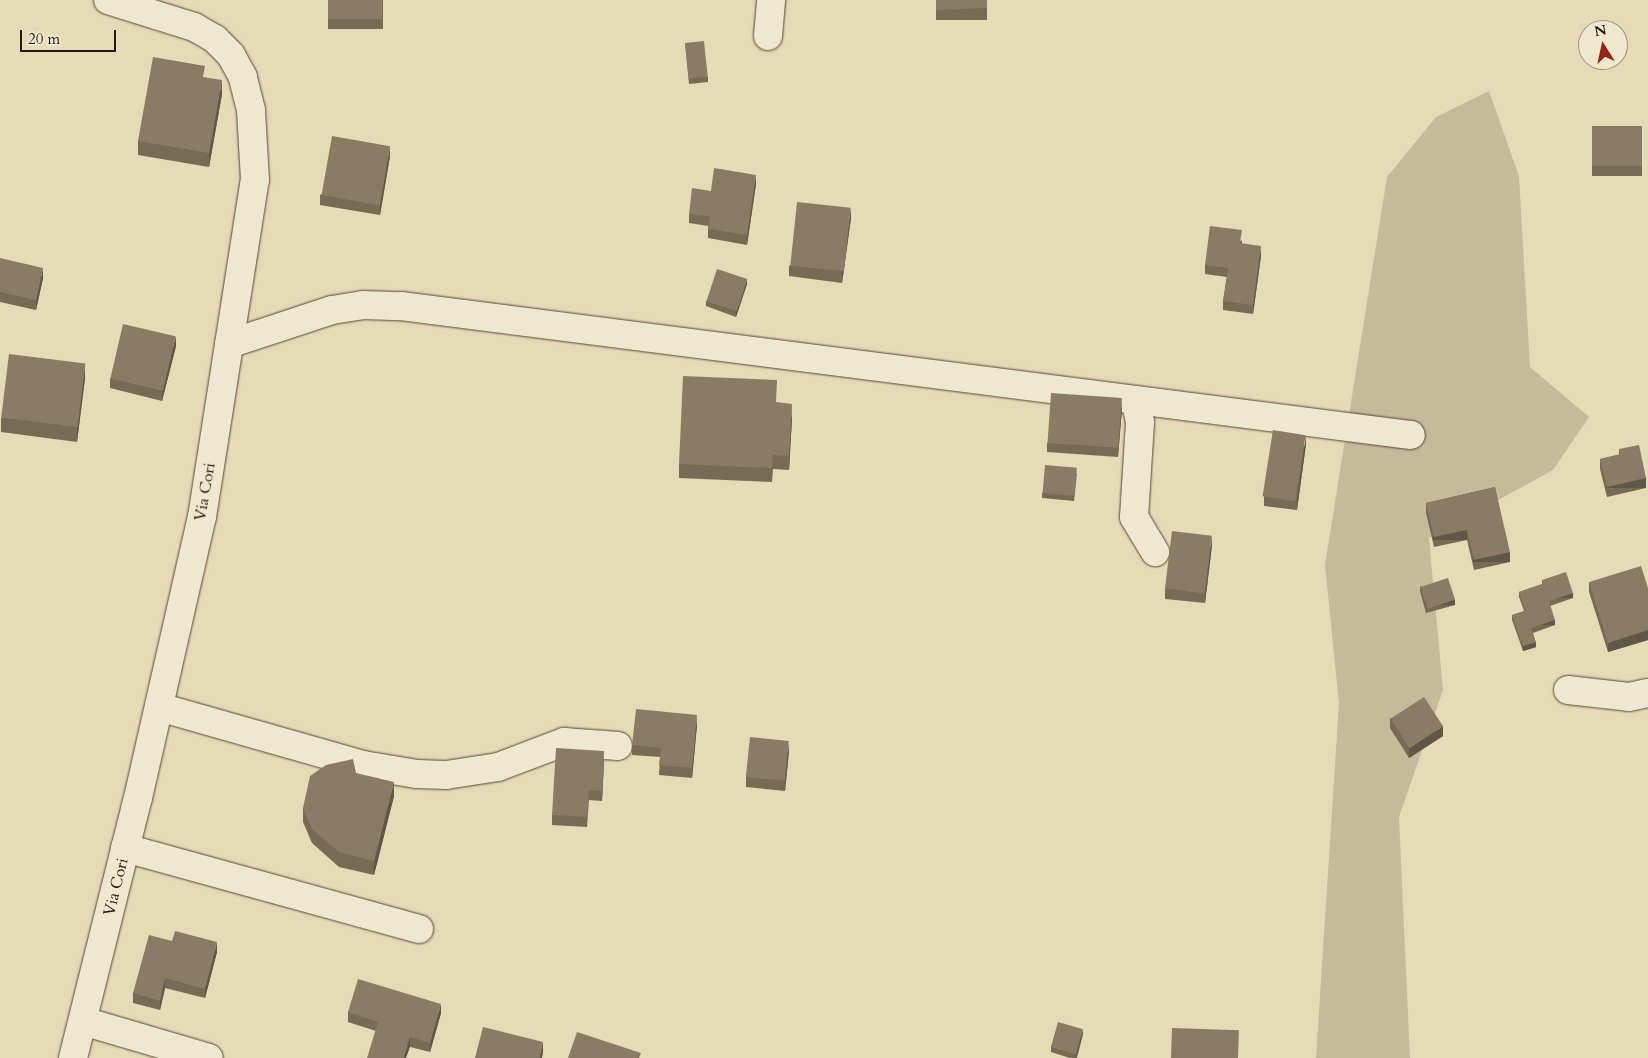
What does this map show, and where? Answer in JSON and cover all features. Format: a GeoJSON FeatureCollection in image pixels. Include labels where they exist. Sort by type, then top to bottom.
{"type":"FeatureCollection","features":[{"type":"Feature","properties":{"kind":"street","name":"Via Cori"},"geometry":{"type":"LineString","coordinates":[[72,1058],[83,1021],[159,707],[202,517],[255,180],[254,131],[243,77],[224,46],[205,33],[108,0]]}},
{"type":"Feature","properties":{"kind":"street"},"geometry":{"type":"LineString","coordinates":[[768,36],[771,0]]}},
{"type":"Feature","properties":{"kind":"street"},"geometry":{"type":"LineString","coordinates":[[229,344],[332,310],[363,305],[401,306],[1411,435]]}},
{"type":"Feature","properties":{"kind":"street"},"geometry":{"type":"LineString","coordinates":[[1135,400],[1140,422],[1134,517],[1155,552]]}},
{"type":"Feature","properties":{"kind":"street"},"geometry":{"type":"LineString","coordinates":[[1568,690],[1629,697],[1648,692]]}},
{"type":"Feature","properties":{"kind":"street"},"geometry":{"type":"LineString","coordinates":[[159,707],[364,765],[417,774],[446,775],[498,767],[564,742],[618,746]]}},
{"type":"Feature","properties":{"kind":"street"},"geometry":{"type":"LineString","coordinates":[[125,848],[419,929]]}},
{"type":"Feature","properties":{"kind":"street"},"geometry":{"type":"LineString","coordinates":[[83,1021],[209,1058]]}},
{"type":"Feature","properties":{"kind":"shaded area"},"geometry":{"type":"Polygon","coordinates":[[[1489,91],[1519,176],[1530,367],[1589,417],[1553,470],[1429,538],[1443,690],[1399,817],[1410,1058],[1316,1058],[1339,703],[1325,565],[1387,177],[1436,117],[1489,91]]]}},
{"type":"Feature","properties":{"kind":"building"},"geometry":{"type":"Polygon","coordinates":[[[328,0],[382,0],[382,19],[328,19],[328,0]]]}},
{"type":"Feature","properties":{"kind":"building"},"geometry":{"type":"Polygon","coordinates":[[[936,0],[987,0],[987,8],[936,10],[936,0]]]}},
{"type":"Feature","properties":{"kind":"building"},"geometry":{"type":"Polygon","coordinates":[[[704,41],[708,77],[689,79],[685,43],[704,41]]]}},
{"type":"Feature","properties":{"kind":"building"},"geometry":{"type":"Polygon","coordinates":[[[153,57],[205,66],[203,77],[222,80],[209,153],[138,141],[153,57]]]}},
{"type":"Feature","properties":{"kind":"building"},"geometry":{"type":"Polygon","coordinates":[[[1592,126],[1642,126],[1642,166],[1592,166],[1592,126]]]}},
{"type":"Feature","properties":{"kind":"building"},"geometry":{"type":"Polygon","coordinates":[[[332,136],[390,146],[380,205],[322,195],[332,136]]]}},
{"type":"Feature","properties":{"kind":"building"},"geometry":{"type":"Polygon","coordinates":[[[714,168],[756,175],[747,235],[708,229],[710,216],[689,214],[692,188],[711,191],[714,168]]]}},
{"type":"Feature","properties":{"kind":"building"},"geometry":{"type":"Polygon","coordinates":[[[797,202],[851,208],[844,271],[790,266],[797,202]]]}},
{"type":"Feature","properties":{"kind":"building"},"geometry":{"type":"Polygon","coordinates":[[[1210,226],[1242,230],[1240,243],[1261,246],[1253,305],[1223,301],[1228,268],[1205,265],[1210,226]]]}},
{"type":"Feature","properties":{"kind":"building"},"geometry":{"type":"Polygon","coordinates":[[[0,258],[43,268],[36,300],[0,292],[0,258]]]}},
{"type":"Feature","properties":{"kind":"building"},"geometry":{"type":"Polygon","coordinates":[[[717,269],[747,279],[737,311],[706,301],[717,269]]]}},
{"type":"Feature","properties":{"kind":"building"},"geometry":{"type":"Polygon","coordinates":[[[123,324],[176,336],[163,391],[110,379],[123,324]]]}},
{"type":"Feature","properties":{"kind":"building"},"geometry":{"type":"Polygon","coordinates":[[[9,354],[85,363],[78,427],[1,418],[9,354]]]}},
{"type":"Feature","properties":{"kind":"building"},"geometry":{"type":"Polygon","coordinates":[[[683,376],[777,380],[776,402],[792,404],[789,456],[773,455],[772,468],[679,464],[683,376]]]}},
{"type":"Feature","properties":{"kind":"building"},"geometry":{"type":"Polygon","coordinates":[[[1051,393],[1122,398],[1118,448],[1048,443],[1051,393]]]}},
{"type":"Feature","properties":{"kind":"building"},"geometry":{"type":"Polygon","coordinates":[[[1273,430],[1306,435],[1295,501],[1263,496],[1273,430]]]}},
{"type":"Feature","properties":{"kind":"building"},"geometry":{"type":"Polygon","coordinates":[[[1639,445],[1646,478],[1607,487],[1600,459],[1620,454],[1619,449],[1639,445]]]}},
{"type":"Feature","properties":{"kind":"building"},"geometry":{"type":"Polygon","coordinates":[[[1045,465],[1077,468],[1074,496],[1043,493],[1045,465]]]}},
{"type":"Feature","properties":{"kind":"building"},"geometry":{"type":"Polygon","coordinates":[[[1495,487],[1510,552],[1474,560],[1467,530],[1434,537],[1426,503],[1495,487]]]}},
{"type":"Feature","properties":{"kind":"building"},"geometry":{"type":"Polygon","coordinates":[[[1172,531],[1212,536],[1205,593],[1165,589],[1172,531]]]}},
{"type":"Feature","properties":{"kind":"building"},"geometry":{"type":"Polygon","coordinates":[[[1641,566],[1648,588],[1648,630],[1608,643],[1589,582],[1641,566]]]}},
{"type":"Feature","properties":{"kind":"building"},"geometry":{"type":"Polygon","coordinates":[[[1566,572],[1573,593],[1549,601],[1555,620],[1531,628],[1536,642],[1523,646],[1512,615],[1525,611],[1519,592],[1543,584],[1542,580],[1566,572]]]}},
{"type":"Feature","properties":{"kind":"building"},"geometry":{"type":"Polygon","coordinates":[[[1448,578],[1455,600],[1428,609],[1420,587],[1448,578]]]}},
{"type":"Feature","properties":{"kind":"building"},"geometry":{"type":"Polygon","coordinates":[[[1424,697],[1443,726],[1410,748],[1390,719],[1424,697]]]}},
{"type":"Feature","properties":{"kind":"building"},"geometry":{"type":"Polygon","coordinates":[[[636,709],[697,715],[692,768],[659,765],[661,748],[632,745],[636,709]]]}},
{"type":"Feature","properties":{"kind":"building"},"geometry":{"type":"Polygon","coordinates":[[[750,737],[789,741],[785,781],[746,777],[750,737]]]}},
{"type":"Feature","properties":{"kind":"building"},"geometry":{"type":"Polygon","coordinates":[[[556,748],[604,751],[602,791],[589,790],[587,817],[552,815],[556,748]]]}},
{"type":"Feature","properties":{"kind":"building"},"geometry":{"type":"Polygon","coordinates":[[[353,759],[356,773],[394,782],[374,861],[339,852],[312,829],[303,808],[310,776],[326,765],[353,759]]]}},
{"type":"Feature","properties":{"kind":"building"},"geometry":{"type":"Polygon","coordinates":[[[175,931],[217,942],[205,989],[165,978],[160,1001],[133,993],[149,935],[172,941],[175,931]]]}},
{"type":"Feature","properties":{"kind":"building"},"geometry":{"type":"Polygon","coordinates":[[[358,979],[441,1004],[430,1043],[410,1037],[403,1058],[367,1058],[378,1022],[348,1012],[358,979]]]}},
{"type":"Feature","properties":{"kind":"building"},"geometry":{"type":"Polygon","coordinates":[[[1058,1022],[1083,1029],[1076,1054],[1051,1047],[1058,1022]]]}},
{"type":"Feature","properties":{"kind":"building"},"geometry":{"type":"Polygon","coordinates":[[[483,1027],[543,1042],[539,1058],[475,1058],[483,1027]]]}},
{"type":"Feature","properties":{"kind":"building"},"geometry":{"type":"Polygon","coordinates":[[[1172,1028],[1239,1030],[1238,1058],[1171,1058],[1172,1028]]]}},
{"type":"Feature","properties":{"kind":"building"},"geometry":{"type":"Polygon","coordinates":[[[577,1032],[641,1053],[639,1058],[568,1058],[577,1032]]]}}]}
